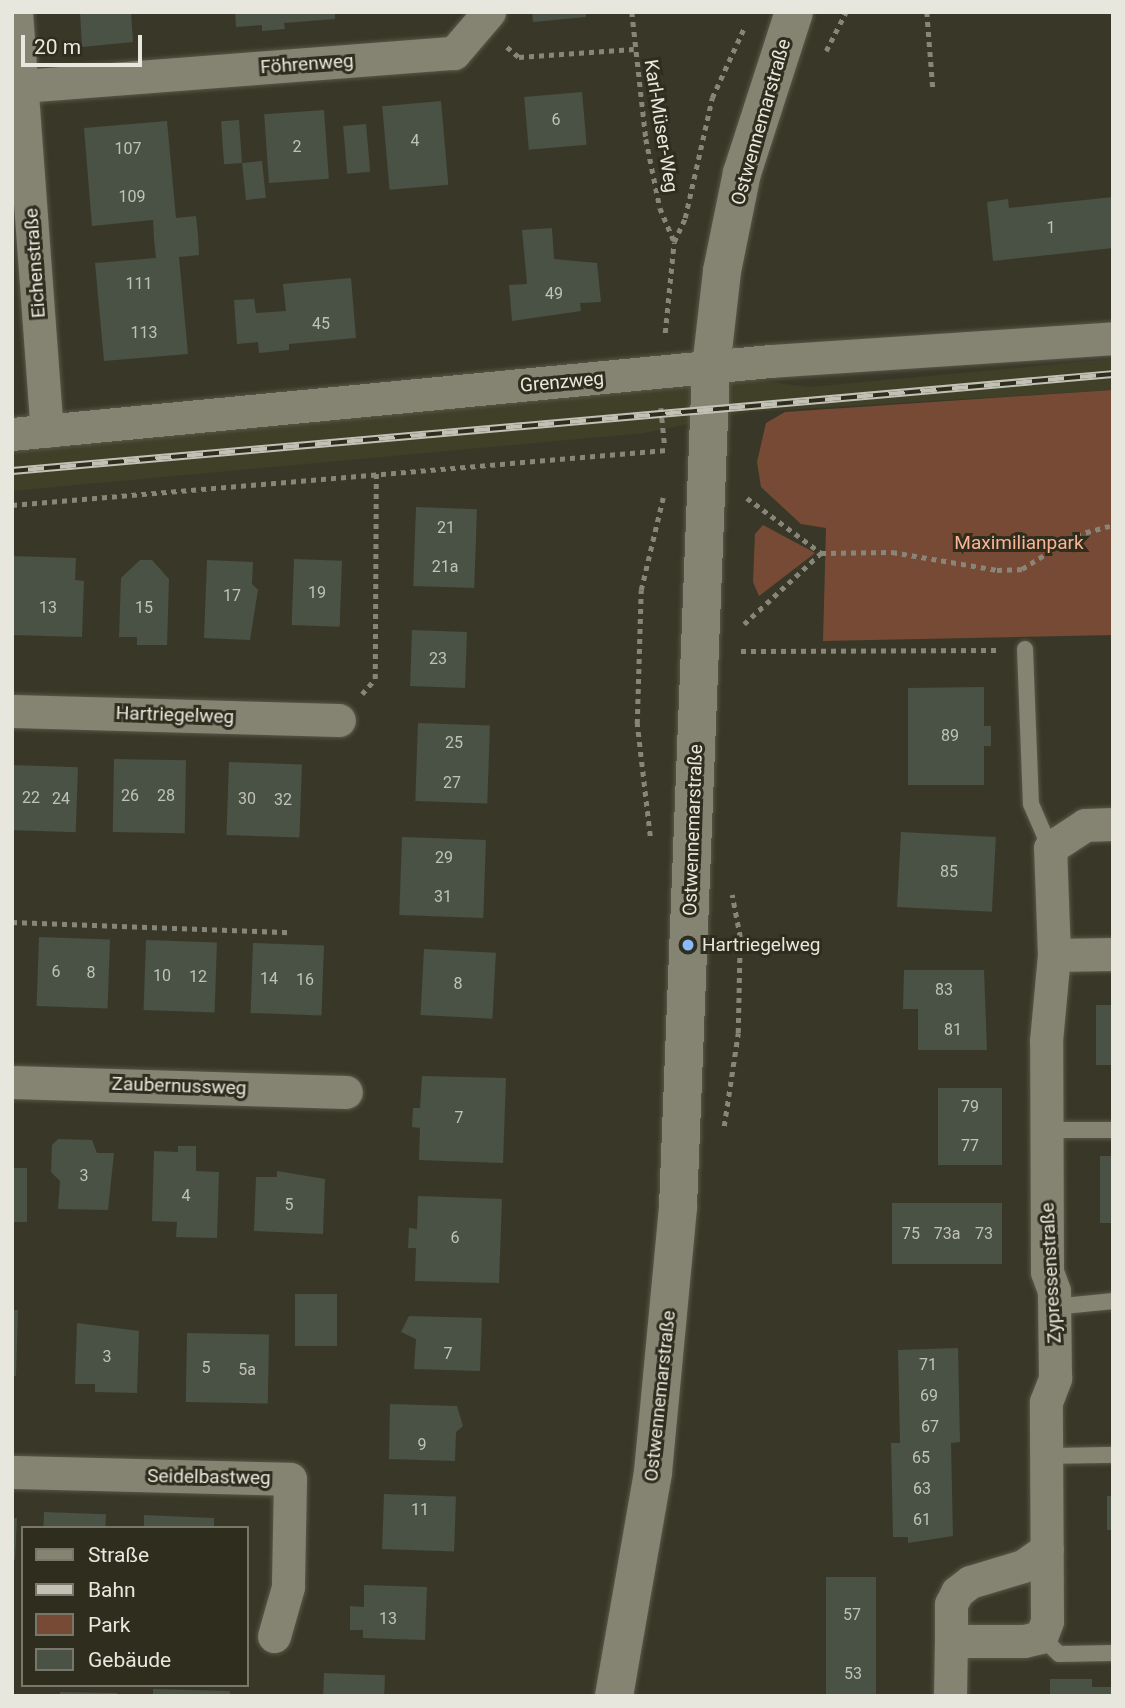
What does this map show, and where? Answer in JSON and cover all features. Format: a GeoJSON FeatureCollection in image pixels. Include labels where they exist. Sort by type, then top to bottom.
{"type":"FeatureCollection","features":[{"type":"Feature","properties":{"kind":"street","name":"Eichenstraße"},"geometry":{"type":"LineString","coordinates":[[16,12],[47,431]]}},
{"type":"Feature","properties":{"kind":"street","name":"Ostwennemarstraße"},"geometry":{"type":"LineString","coordinates":[[614,1696],[653,1472],[678,1207],[711,368],[722,271],[742,173],[794,12]]}},
{"type":"Feature","properties":{"kind":"street","name":"Föhrenweg"},"geometry":{"type":"LineString","coordinates":[[22,86],[454,53],[485,20]]}},
{"type":"Feature","properties":{"kind":"street","name":"Grenzweg"},"geometry":{"type":"LineString","coordinates":[[12,434],[664,372],[1113,338]]}},
{"type":"Feature","properties":{"kind":"street","name":"Hartriegelweg"},"geometry":{"type":"LineString","coordinates":[[12,711],[339,720]]}},
{"type":"Feature","properties":{"kind":"street"},"geometry":{"type":"LineString","coordinates":[[1050,848],[1085,825],[1113,824]]}},
{"type":"Feature","properties":{"kind":"street","name":"Zypressenstraße"},"geometry":{"type":"LineString","coordinates":[[1041,1637],[1047,1621],[1047,1456],[1054,1307],[1047,1272],[1046,1130],[1054,955],[1050,848]]}},
{"type":"Feature","properties":{"kind":"street"},"geometry":{"type":"LineString","coordinates":[[1054,955],[1113,954]]}},
{"type":"Feature","properties":{"kind":"street","name":"Zaubernussweg"},"geometry":{"type":"LineString","coordinates":[[12,1082],[346,1092]]}},
{"type":"Feature","properties":{"kind":"street","name":"Seidelbastweg"},"geometry":{"type":"LineString","coordinates":[[12,1472],[290,1479],[288,1587],[274,1636]]}},
{"type":"Feature","properties":{"kind":"street"},"geometry":{"type":"LineString","coordinates":[[950,1696],[951,1604],[957,1592],[970,1582],[1023,1566],[1047,1549]]}},
{"type":"Feature","properties":{"kind":"street"},"geometry":{"type":"LineString","coordinates":[[951,1641],[1041,1637]]}},
{"type":"Feature","properties":{"kind":"lane","name":"Zypressenstraße"},"geometry":{"type":"LineString","coordinates":[[1025,649],[1031,804],[1050,848]]}},
{"type":"Feature","properties":{"kind":"lane"},"geometry":{"type":"LineString","coordinates":[[1046,1130],[1113,1130]]}},
{"type":"Feature","properties":{"kind":"lane"},"geometry":{"type":"LineString","coordinates":[[1054,1307],[1113,1301]]}},
{"type":"Feature","properties":{"kind":"lane"},"geometry":{"type":"LineString","coordinates":[[1047,1456],[1113,1455]]}},
{"type":"Feature","properties":{"kind":"lane"},"geometry":{"type":"LineString","coordinates":[[1041,1637],[1059,1654],[1113,1653]]}},
{"type":"Feature","properties":{"kind":"path","name":"Karl-Müser-Weg"},"geometry":{"type":"LineString","coordinates":[[632,12],[634,49],[657,194],[674,242]]}},
{"type":"Feature","properties":{"kind":"path"},"geometry":{"type":"LineString","coordinates":[[820,65],[846,12]]}},
{"type":"Feature","properties":{"kind":"path"},"geometry":{"type":"LineString","coordinates":[[927,12],[933,88]]}},
{"type":"Feature","properties":{"kind":"path"},"geometry":{"type":"LineString","coordinates":[[485,20],[519,58],[634,49]]}},
{"type":"Feature","properties":{"kind":"path"},"geometry":{"type":"LineString","coordinates":[[666,463],[660,415],[666,293],[674,242],[685,218],[712,98],[747,22]]}},
{"type":"Feature","properties":{"kind":"path"},"geometry":{"type":"LineString","coordinates":[[12,505],[376,472],[706,448]]}},
{"type":"Feature","properties":{"kind":"path"},"geometry":{"type":"LineString","coordinates":[[339,720],[375,679],[376,472]]}},
{"type":"Feature","properties":{"kind":"path"},"geometry":{"type":"LineString","coordinates":[[652,851],[637,724],[641,590],[664,487]]}},
{"type":"Feature","properties":{"kind":"path"},"geometry":{"type":"LineString","coordinates":[[746,498],[821,553],[892,552],[997,570],[1022,569],[1076,535],[1113,525]]}},
{"type":"Feature","properties":{"kind":"path"},"geometry":{"type":"LineString","coordinates":[[744,624],[821,553]]}},
{"type":"Feature","properties":{"kind":"path"},"geometry":{"type":"LineString","coordinates":[[741,651],[1025,649]]}},
{"type":"Feature","properties":{"kind":"path"},"geometry":{"type":"LineString","coordinates":[[12,922],[290,932]]}},
{"type":"Feature","properties":{"kind":"shaded area"},"geometry":{"type":"Polygon","coordinates":[[[1113,359],[1113,390],[750,412],[644,433],[12,491],[12,449],[751,379],[809,387],[1113,359]]]}},
{"type":"Feature","properties":{"kind":"green space","name":"Maximilianpark"},"geometry":{"type":"Polygon","coordinates":[[[1113,390],[1113,635],[823,641],[826,528],[801,524],[761,487],[757,462],[766,423],[785,412],[1113,390]]]}},
{"type":"Feature","properties":{"kind":"green space"},"geometry":{"type":"Polygon","coordinates":[[[763,525],[815,553],[759,596],[753,582],[755,534],[763,525]]]}},
{"type":"Feature","properties":{"kind":"building"},"geometry":{"type":"Polygon","coordinates":[[[80,12],[131,12],[133,42],[82,47],[80,12]]]}},
{"type":"Feature","properties":{"kind":"building"},"geometry":{"type":"Polygon","coordinates":[[[235,12],[335,12],[335,19],[284,23],[285,29],[262,31],[262,25],[236,27],[235,12]]]}},
{"type":"Feature","properties":{"kind":"building"},"geometry":{"type":"Polygon","coordinates":[[[532,12],[586,12],[586,17],[533,22],[532,12]]]}},
{"type":"Feature","properties":{"kind":"building"},"geometry":{"type":"Polygon","coordinates":[[[582,92],[587,145],[529,150],[524,97],[582,92]]]}},
{"type":"Feature","properties":{"kind":"building"},"geometry":{"type":"Polygon","coordinates":[[[441,101],[448,185],[390,190],[382,106],[441,101]]]}},
{"type":"Feature","properties":{"kind":"building"},"geometry":{"type":"Polygon","coordinates":[[[324,110],[329,179],[269,183],[264,114],[324,110]]]}},
{"type":"Feature","properties":{"kind":"building"},"geometry":{"type":"Polygon","coordinates":[[[239,120],[242,163],[224,164],[221,121],[239,120]]]}},
{"type":"Feature","properties":{"kind":"building"},"geometry":{"type":"Polygon","coordinates":[[[167,121],[176,218],[196,216],[198,235],[199,255],[179,257],[188,354],[104,361],[95,263],[156,258],[153,220],[92,226],[84,128],[167,121]]]}},
{"type":"Feature","properties":{"kind":"building"},"geometry":{"type":"Polygon","coordinates":[[[366,124],[370,172],[347,174],[343,126],[366,124]]]}},
{"type":"Feature","properties":{"kind":"building"},"geometry":{"type":"Polygon","coordinates":[[[262,161],[266,198],[246,200],[242,163],[262,161]]]}},
{"type":"Feature","properties":{"kind":"building"},"geometry":{"type":"Polygon","coordinates":[[[1113,197],[1113,248],[993,261],[987,202],[1008,199],[1009,208],[1113,197]]]}},
{"type":"Feature","properties":{"kind":"building"},"geometry":{"type":"Polygon","coordinates":[[[552,228],[554,259],[597,263],[601,302],[580,303],[581,311],[512,321],[509,285],[527,284],[522,230],[552,228]]]}},
{"type":"Feature","properties":{"kind":"building"},"geometry":{"type":"Polygon","coordinates":[[[351,278],[356,338],[289,344],[289,350],[259,353],[258,342],[237,344],[234,300],[254,299],[256,313],[286,311],[283,284],[351,278]]]}},
{"type":"Feature","properties":{"kind":"building"},"geometry":{"type":"Polygon","coordinates":[[[416,507],[477,509],[474,588],[413,586],[416,507]]]}},
{"type":"Feature","properties":{"kind":"building"},"geometry":{"type":"Polygon","coordinates":[[[12,556],[76,558],[75,580],[84,581],[82,637],[12,635],[12,556]]]}},
{"type":"Feature","properties":{"kind":"building"},"geometry":{"type":"Polygon","coordinates":[[[294,559],[342,561],[340,627],[292,625],[294,559]]]}},
{"type":"Feature","properties":{"kind":"building"},"geometry":{"type":"Polygon","coordinates":[[[140,560],[152,560],[169,579],[167,645],[137,645],[137,637],[119,637],[121,578],[140,560]]]}},
{"type":"Feature","properties":{"kind":"building"},"geometry":{"type":"Polygon","coordinates":[[[207,560],[253,562],[252,584],[258,590],[250,640],[204,638],[207,560]]]}},
{"type":"Feature","properties":{"kind":"building"},"geometry":{"type":"Polygon","coordinates":[[[412,630],[467,632],[465,688],[410,686],[412,630]]]}},
{"type":"Feature","properties":{"kind":"building"},"geometry":{"type":"Polygon","coordinates":[[[984,687],[984,726],[991,726],[991,746],[984,746],[984,785],[908,785],[908,688],[984,687]]]}},
{"type":"Feature","properties":{"kind":"building"},"geometry":{"type":"Polygon","coordinates":[[[418,723],[490,726],[487,803],[415,801],[418,723]]]}},
{"type":"Feature","properties":{"kind":"building"},"geometry":{"type":"Polygon","coordinates":[[[114,759],[186,760],[185,833],[113,832],[114,759]]]}},
{"type":"Feature","properties":{"kind":"building"},"geometry":{"type":"Polygon","coordinates":[[[229,762],[302,765],[299,838],[226,835],[229,762]]]}},
{"type":"Feature","properties":{"kind":"building"},"geometry":{"type":"Polygon","coordinates":[[[12,765],[78,767],[76,832],[12,830],[12,765]]]}},
{"type":"Feature","properties":{"kind":"building"},"geometry":{"type":"Polygon","coordinates":[[[901,832],[996,837],[992,912],[897,907],[901,832]]]}},
{"type":"Feature","properties":{"kind":"building"},"geometry":{"type":"Polygon","coordinates":[[[402,837],[486,840],[483,918],[399,915],[402,837]]]}},
{"type":"Feature","properties":{"kind":"building"},"geometry":{"type":"Polygon","coordinates":[[[39,937],[110,939],[108,1008],[37,1006],[39,937]]]}},
{"type":"Feature","properties":{"kind":"building"},"geometry":{"type":"Polygon","coordinates":[[[146,940],[217,942],[215,1012],[144,1010],[146,940]]]}},
{"type":"Feature","properties":{"kind":"building"},"geometry":{"type":"Polygon","coordinates":[[[253,943],[324,945],[322,1015],[251,1013],[253,943]]]}},
{"type":"Feature","properties":{"kind":"building"},"geometry":{"type":"Polygon","coordinates":[[[424,949],[496,953],[492,1019],[421,1015],[424,949]]]}},
{"type":"Feature","properties":{"kind":"building"},"geometry":{"type":"Polygon","coordinates":[[[904,970],[984,970],[987,1050],[918,1050],[918,1009],[903,1009],[904,970]]]}},
{"type":"Feature","properties":{"kind":"building"},"geometry":{"type":"Polygon","coordinates":[[[1096,1005],[1113,1005],[1113,1065],[1096,1065],[1096,1005]]]}},
{"type":"Feature","properties":{"kind":"building"},"geometry":{"type":"Polygon","coordinates":[[[422,1076],[506,1078],[503,1163],[419,1160],[420,1128],[412,1127],[413,1108],[420,1108],[422,1076]]]}},
{"type":"Feature","properties":{"kind":"building"},"geometry":{"type":"Polygon","coordinates":[[[938,1088],[1002,1088],[1002,1165],[938,1165],[938,1088]]]}},
{"type":"Feature","properties":{"kind":"building"},"geometry":{"type":"Polygon","coordinates":[[[58,1139],[92,1140],[97,1153],[114,1153],[108,1210],[58,1209],[60,1181],[51,1172],[52,1145],[58,1139]]]}},
{"type":"Feature","properties":{"kind":"building"},"geometry":{"type":"Polygon","coordinates":[[[178,1146],[196,1146],[196,1171],[219,1172],[217,1238],[176,1237],[177,1222],[152,1221],[154,1151],[178,1152],[178,1146]]]}},
{"type":"Feature","properties":{"kind":"building"},"geometry":{"type":"Polygon","coordinates":[[[1100,1156],[1113,1156],[1113,1223],[1100,1223],[1100,1156]]]}},
{"type":"Feature","properties":{"kind":"building"},"geometry":{"type":"Polygon","coordinates":[[[12,1168],[27,1168],[27,1222],[12,1222],[12,1168]]]}},
{"type":"Feature","properties":{"kind":"building"},"geometry":{"type":"Polygon","coordinates":[[[277,1171],[325,1179],[323,1234],[254,1231],[256,1177],[277,1177],[277,1171]]]}},
{"type":"Feature","properties":{"kind":"building"},"geometry":{"type":"Polygon","coordinates":[[[418,1196],[502,1199],[499,1283],[415,1281],[416,1248],[408,1248],[409,1228],[417,1229],[418,1196]]]}},
{"type":"Feature","properties":{"kind":"building"},"geometry":{"type":"Polygon","coordinates":[[[892,1203],[1002,1203],[1002,1264],[892,1264],[892,1203]]]}},
{"type":"Feature","properties":{"kind":"building"},"geometry":{"type":"Polygon","coordinates":[[[295,1294],[337,1294],[337,1346],[295,1346],[295,1294]]]}},
{"type":"Feature","properties":{"kind":"building"},"geometry":{"type":"Polygon","coordinates":[[[12,1310],[18,1310],[16,1376],[12,1376],[12,1310]]]}},
{"type":"Feature","properties":{"kind":"building"},"geometry":{"type":"Polygon","coordinates":[[[409,1316],[482,1318],[480,1371],[414,1369],[416,1339],[401,1332],[409,1316]]]}},
{"type":"Feature","properties":{"kind":"building"},"geometry":{"type":"Polygon","coordinates":[[[77,1323],[139,1331],[137,1393],[95,1392],[95,1384],[75,1384],[77,1323]]]}},
{"type":"Feature","properties":{"kind":"building"},"geometry":{"type":"Polygon","coordinates":[[[187,1333],[269,1334],[268,1403],[186,1402],[187,1333]]]}},
{"type":"Feature","properties":{"kind":"building"},"geometry":{"type":"Polygon","coordinates":[[[958,1348],[960,1442],[951,1443],[953,1536],[908,1543],[908,1537],[893,1537],[891,1443],[900,1443],[898,1350],[958,1348]]]}},
{"type":"Feature","properties":{"kind":"building"},"geometry":{"type":"Polygon","coordinates":[[[390,1404],[457,1406],[463,1426],[456,1432],[455,1461],[389,1459],[390,1404]]]}},
{"type":"Feature","properties":{"kind":"building"},"geometry":{"type":"Polygon","coordinates":[[[384,1494],[456,1497],[454,1551],[382,1549],[384,1494]]]}},
{"type":"Feature","properties":{"kind":"building"},"geometry":{"type":"Polygon","coordinates":[[[1107,1496],[1113,1496],[1113,1530],[1107,1530],[1107,1496]]]}},
{"type":"Feature","properties":{"kind":"building"},"geometry":{"type":"Polygon","coordinates":[[[44,1512],[106,1514],[106,1526],[44,1526],[44,1512]]]}},
{"type":"Feature","properties":{"kind":"building"},"geometry":{"type":"Polygon","coordinates":[[[144,1515],[214,1518],[214,1526],[144,1526],[144,1515]]]}},
{"type":"Feature","properties":{"kind":"building"},"geometry":{"type":"Polygon","coordinates":[[[12,1518],[17,1518],[15,1560],[12,1560],[12,1518]]]}},
{"type":"Feature","properties":{"kind":"building"},"geometry":{"type":"Polygon","coordinates":[[[826,1577],[876,1577],[876,1696],[826,1696],[826,1577]]]}},
{"type":"Feature","properties":{"kind":"building"},"geometry":{"type":"Polygon","coordinates":[[[364,1585],[427,1587],[425,1640],[363,1638],[363,1630],[350,1630],[350,1606],[364,1607],[364,1585]]]}},
{"type":"Feature","properties":{"kind":"building"},"geometry":{"type":"Polygon","coordinates":[[[324,1673],[385,1675],[384,1696],[323,1696],[324,1673]]]}},
{"type":"Feature","properties":{"kind":"building"},"geometry":{"type":"Polygon","coordinates":[[[1050,1679],[1092,1679],[1092,1687],[1113,1687],[1113,1696],[1050,1696],[1050,1679]]]}},
{"type":"Feature","properties":{"kind":"building"},"geometry":{"type":"Polygon","coordinates":[[[153,1689],[230,1691],[230,1696],[153,1696],[153,1689]]]}},
{"type":"Feature","properties":{"kind":"building"},"geometry":{"type":"Polygon","coordinates":[[[60,1692],[117,1693],[117,1696],[60,1696],[60,1692]]]}},
{"type":"Feature","properties":{"kind":"railway"},"geometry":{"type":"LineString","coordinates":[[12,471],[1113,374]]}},
{"type":"Feature","properties":{"kind":"place","name":"Hartriegelweg"},"geometry":{"type":"Point","coordinates":[688,945]}}]}
